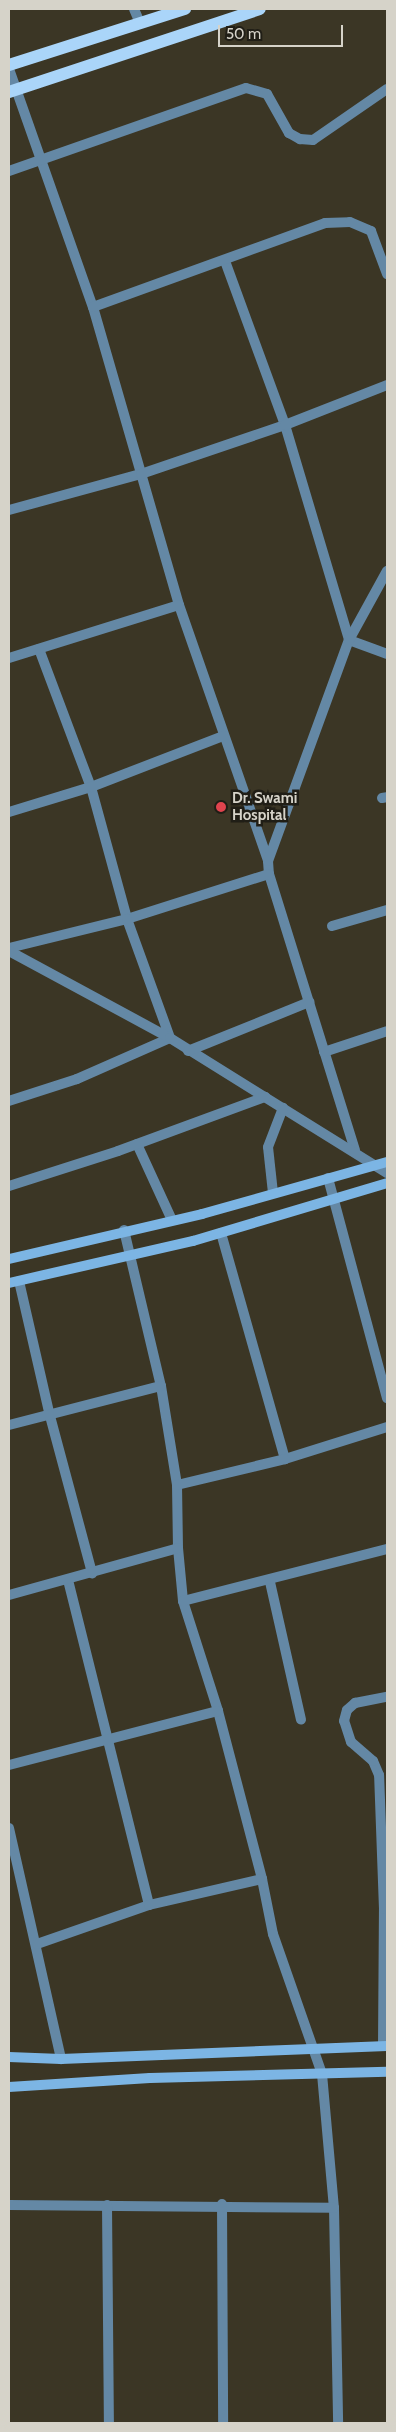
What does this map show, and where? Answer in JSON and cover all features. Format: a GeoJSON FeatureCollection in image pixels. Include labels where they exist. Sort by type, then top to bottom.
{"type":"FeatureCollection","features":[{"type":"Feature","properties":{"kind":"main road"},"geometry":{"type":"LineString","coordinates":[[9,64],[185,9]]}},
{"type":"Feature","properties":{"kind":"main road"},"geometry":{"type":"LineString","coordinates":[[13,91],[260,9]]}},
{"type":"Feature","properties":{"kind":"street"},"geometry":{"type":"LineString","coordinates":[[134,9],[140,23]]}},
{"type":"Feature","properties":{"kind":"street"},"geometry":{"type":"LineString","coordinates":[[9,69],[13,91],[43,160],[93,307],[179,605],[268,861],[269,874],[355,1150]]}},
{"type":"Feature","properties":{"kind":"street"},"geometry":{"type":"LineString","coordinates":[[9,171],[246,88],[267,94],[289,133],[300,140],[313,140],[387,89]]}},
{"type":"Feature","properties":{"kind":"street"},"geometry":{"type":"LineString","coordinates":[[93,307],[225,261],[325,223],[350,222],[371,231],[387,274]]}},
{"type":"Feature","properties":{"kind":"street"},"geometry":{"type":"LineString","coordinates":[[225,261],[285,425],[349,640]]}},
{"type":"Feature","properties":{"kind":"street"},"geometry":{"type":"LineString","coordinates":[[9,510],[141,474],[285,425],[387,385]]}},
{"type":"Feature","properties":{"kind":"street"},"geometry":{"type":"LineString","coordinates":[[268,861],[349,640],[387,571]]}},
{"type":"Feature","properties":{"kind":"street"},"geometry":{"type":"LineString","coordinates":[[9,658],[179,605]]}},
{"type":"Feature","properties":{"kind":"street"},"geometry":{"type":"LineString","coordinates":[[349,640],[387,654]]}},
{"type":"Feature","properties":{"kind":"street"},"geometry":{"type":"LineString","coordinates":[[39,649],[91,787],[127,919],[170,1038]]}},
{"type":"Feature","properties":{"kind":"street"},"geometry":{"type":"LineString","coordinates":[[9,812],[91,787],[223,736]]}},
{"type":"Feature","properties":{"kind":"street"},"geometry":{"type":"LineString","coordinates":[[9,950],[127,919],[269,874]]}},
{"type":"Feature","properties":{"kind":"street"},"geometry":{"type":"LineString","coordinates":[[332,926],[387,910]]}},
{"type":"Feature","properties":{"kind":"street"},"geometry":{"type":"LineString","coordinates":[[9,950],[170,1038],[188,1051],[355,1150],[387,1173]]}},
{"type":"Feature","properties":{"kind":"street"},"geometry":{"type":"LineString","coordinates":[[188,1051],[309,1002]]}},
{"type":"Feature","properties":{"kind":"street"},"geometry":{"type":"LineString","coordinates":[[324,1052],[387,1031]]}},
{"type":"Feature","properties":{"kind":"street"},"geometry":{"type":"LineString","coordinates":[[9,1101],[77,1079],[170,1038]]}},
{"type":"Feature","properties":{"kind":"street"},"geometry":{"type":"LineString","coordinates":[[9,1186],[137,1144],[265,1097]]}},
{"type":"Feature","properties":{"kind":"street"},"geometry":{"type":"LineString","coordinates":[[273,1193],[268,1147],[283,1108]]}},
{"type":"Feature","properties":{"kind":"street"},"geometry":{"type":"LineString","coordinates":[[137,1144],[172,1220]]}},
{"type":"Feature","properties":{"kind":"street"},"geometry":{"type":"LineString","coordinates":[[9,1259],[172,1220],[387,1162]]}},
{"type":"Feature","properties":{"kind":"street"},"geometry":{"type":"LineString","coordinates":[[328,1178],[387,1398]]}},
{"type":"Feature","properties":{"kind":"street"},"geometry":{"type":"LineString","coordinates":[[92,1573],[14,1282],[132,1256],[221,1233],[387,1183]]}},
{"type":"Feature","properties":{"kind":"street"},"geometry":{"type":"LineString","coordinates":[[124,1230],[132,1256],[161,1386],[178,1485],[178,1548],[183,1601],[218,1711],[262,1878],[273,1934],[322,2074],[334,2208],[338,2423]]}},
{"type":"Feature","properties":{"kind":"street"},"geometry":{"type":"LineString","coordinates":[[221,1233],[285,1459]]}},
{"type":"Feature","properties":{"kind":"street"},"geometry":{"type":"LineString","coordinates":[[9,1425],[161,1386]]}},
{"type":"Feature","properties":{"kind":"street"},"geometry":{"type":"LineString","coordinates":[[178,1485],[285,1459],[387,1427]]}},
{"type":"Feature","properties":{"kind":"street"},"geometry":{"type":"LineString","coordinates":[[9,1595],[178,1548]]}},
{"type":"Feature","properties":{"kind":"street"},"geometry":{"type":"LineString","coordinates":[[183,1601],[270,1582],[387,1549]]}},
{"type":"Feature","properties":{"kind":"street"},"geometry":{"type":"LineString","coordinates":[[68,1580],[149,1905]]}},
{"type":"Feature","properties":{"kind":"street"},"geometry":{"type":"LineString","coordinates":[[270,1582],[301,1720]]}},
{"type":"Feature","properties":{"kind":"street"},"geometry":{"type":"LineString","coordinates":[[9,2057],[61,2059],[385,2046],[386,1909],[380,1775],[373,1761],[351,1742],[344,1721],[347,1710],[355,1703],[387,1697]]}},
{"type":"Feature","properties":{"kind":"street"},"geometry":{"type":"LineString","coordinates":[[9,1766],[218,1711]]}},
{"type":"Feature","properties":{"kind":"street"},"geometry":{"type":"LineString","coordinates":[[9,1828],[37,1944],[61,2059]]}},
{"type":"Feature","properties":{"kind":"street"},"geometry":{"type":"LineString","coordinates":[[37,1944],[149,1905],[262,1878]]}},
{"type":"Feature","properties":{"kind":"street"},"geometry":{"type":"LineString","coordinates":[[9,2087],[150,2078],[387,2072]]}},
{"type":"Feature","properties":{"kind":"street"},"geometry":{"type":"LineString","coordinates":[[9,2205],[222,2204],[334,2208]]}},
{"type":"Feature","properties":{"kind":"street"},"geometry":{"type":"LineString","coordinates":[[222,2204],[222,2423]]}},
{"type":"Feature","properties":{"kind":"street"},"geometry":{"type":"LineString","coordinates":[[107,2205],[109,2423]]}},
{"type":"Feature","properties":{"kind":"place","name":"Dr. Swami Hospital"},"geometry":{"type":"Point","coordinates":[221,807]}}]}
